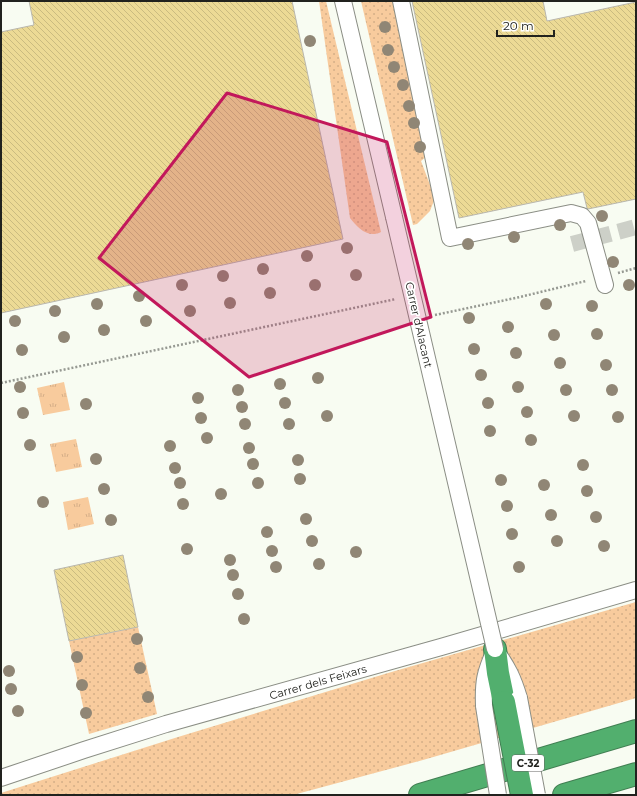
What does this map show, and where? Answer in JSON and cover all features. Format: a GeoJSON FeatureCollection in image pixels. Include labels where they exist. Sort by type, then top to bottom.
{"type":"FeatureCollection","features":[{"type":"Feature","properties":{"kind":"highway"},"geometry":{"type":"LineString","coordinates":[[495,649],[502,702],[522,795]]}},
{"type":"Feature","properties":{"kind":"highway","name":"C-32"},"geometry":{"type":"LineString","coordinates":[[420,795],[636,731]]}},
{"type":"Feature","properties":{"kind":"highway"},"geometry":{"type":"LineString","coordinates":[[564,795],[636,774]]}},
{"type":"Feature","properties":{"kind":"street","name":"Carrer d'Alacant"},"geometry":{"type":"LineString","coordinates":[[343,1],[495,649]]}},
{"type":"Feature","properties":{"kind":"street"},"geometry":{"type":"LineString","coordinates":[[401,1],[450,238],[571,213],[582,216],[588,223],[604,281]]}},
{"type":"Feature","properties":{"kind":"street","name":"Carrer dels Feixars"},"geometry":{"type":"LineString","coordinates":[[1,778],[166,724],[636,590]]}},
{"type":"Feature","properties":{"kind":"street"},"geometry":{"type":"LineString","coordinates":[[498,795],[502,702]]}},
{"type":"Feature","properties":{"kind":"street"},"geometry":{"type":"LineString","coordinates":[[502,702],[537,795]]}},
{"type":"Feature","properties":{"kind":"path"},"geometry":{"type":"LineString","coordinates":[[431,316],[604,281],[636,268]]}},
{"type":"Feature","properties":{"kind":"path"},"geometry":{"type":"LineString","coordinates":[[1,383],[396,299],[398,305]]}},
{"type":"Feature","properties":{"kind":"highlighted area"},"geometry":{"type":"Polygon","coordinates":[[[227,93],[387,142],[431,317],[249,377],[99,258],[227,93]]]}},
{"type":"Feature","properties":{"kind":"green space"},"geometry":{"type":"Polygon","coordinates":[[[319,1],[326,1],[381,232],[376,234],[363,231],[350,218],[319,1]]]}},
{"type":"Feature","properties":{"kind":"green space"},"geometry":{"type":"Polygon","coordinates":[[[361,1],[393,1],[427,156],[421,161],[435,198],[430,211],[417,224],[413,225],[361,1]]]}},
{"type":"Feature","properties":{"kind":"green space"},"geometry":{"type":"Polygon","coordinates":[[[64,382],[70,410],[43,415],[37,388],[64,382]]]}},
{"type":"Feature","properties":{"kind":"green space"},"geometry":{"type":"Polygon","coordinates":[[[76,439],[82,467],[56,472],[50,444],[76,439]]]}},
{"type":"Feature","properties":{"kind":"green space"},"geometry":{"type":"Polygon","coordinates":[[[88,497],[94,524],[68,530],[63,502],[88,497]]]}},
{"type":"Feature","properties":{"kind":"green space"},"geometry":{"type":"Polygon","coordinates":[[[636,602],[636,698],[423,760],[293,795],[1,795],[1,793],[178,737],[388,673],[636,602]]]}},
{"type":"Feature","properties":{"kind":"green space"},"geometry":{"type":"Polygon","coordinates":[[[138,627],[157,714],[89,734],[69,641],[138,627]]]}},
{"type":"Feature","properties":{"kind":"building"},"geometry":{"type":"Polygon","coordinates":[[[29,1],[292,1],[343,239],[1,313],[1,32],[34,25],[29,1]]]}},
{"type":"Feature","properties":{"kind":"building"},"geometry":{"type":"Polygon","coordinates":[[[412,1],[543,1],[547,21],[636,2],[636,199],[588,209],[583,192],[459,218],[412,1]]]}},
{"type":"Feature","properties":{"kind":"building"},"geometry":{"type":"Polygon","coordinates":[[[123,555],[138,627],[69,641],[54,570],[123,555]]]}},
{"type":"Feature","properties":{"kind":"tunnel"},"geometry":{"type":"LineString","coordinates":[[572,244],[636,227]]}}]}
